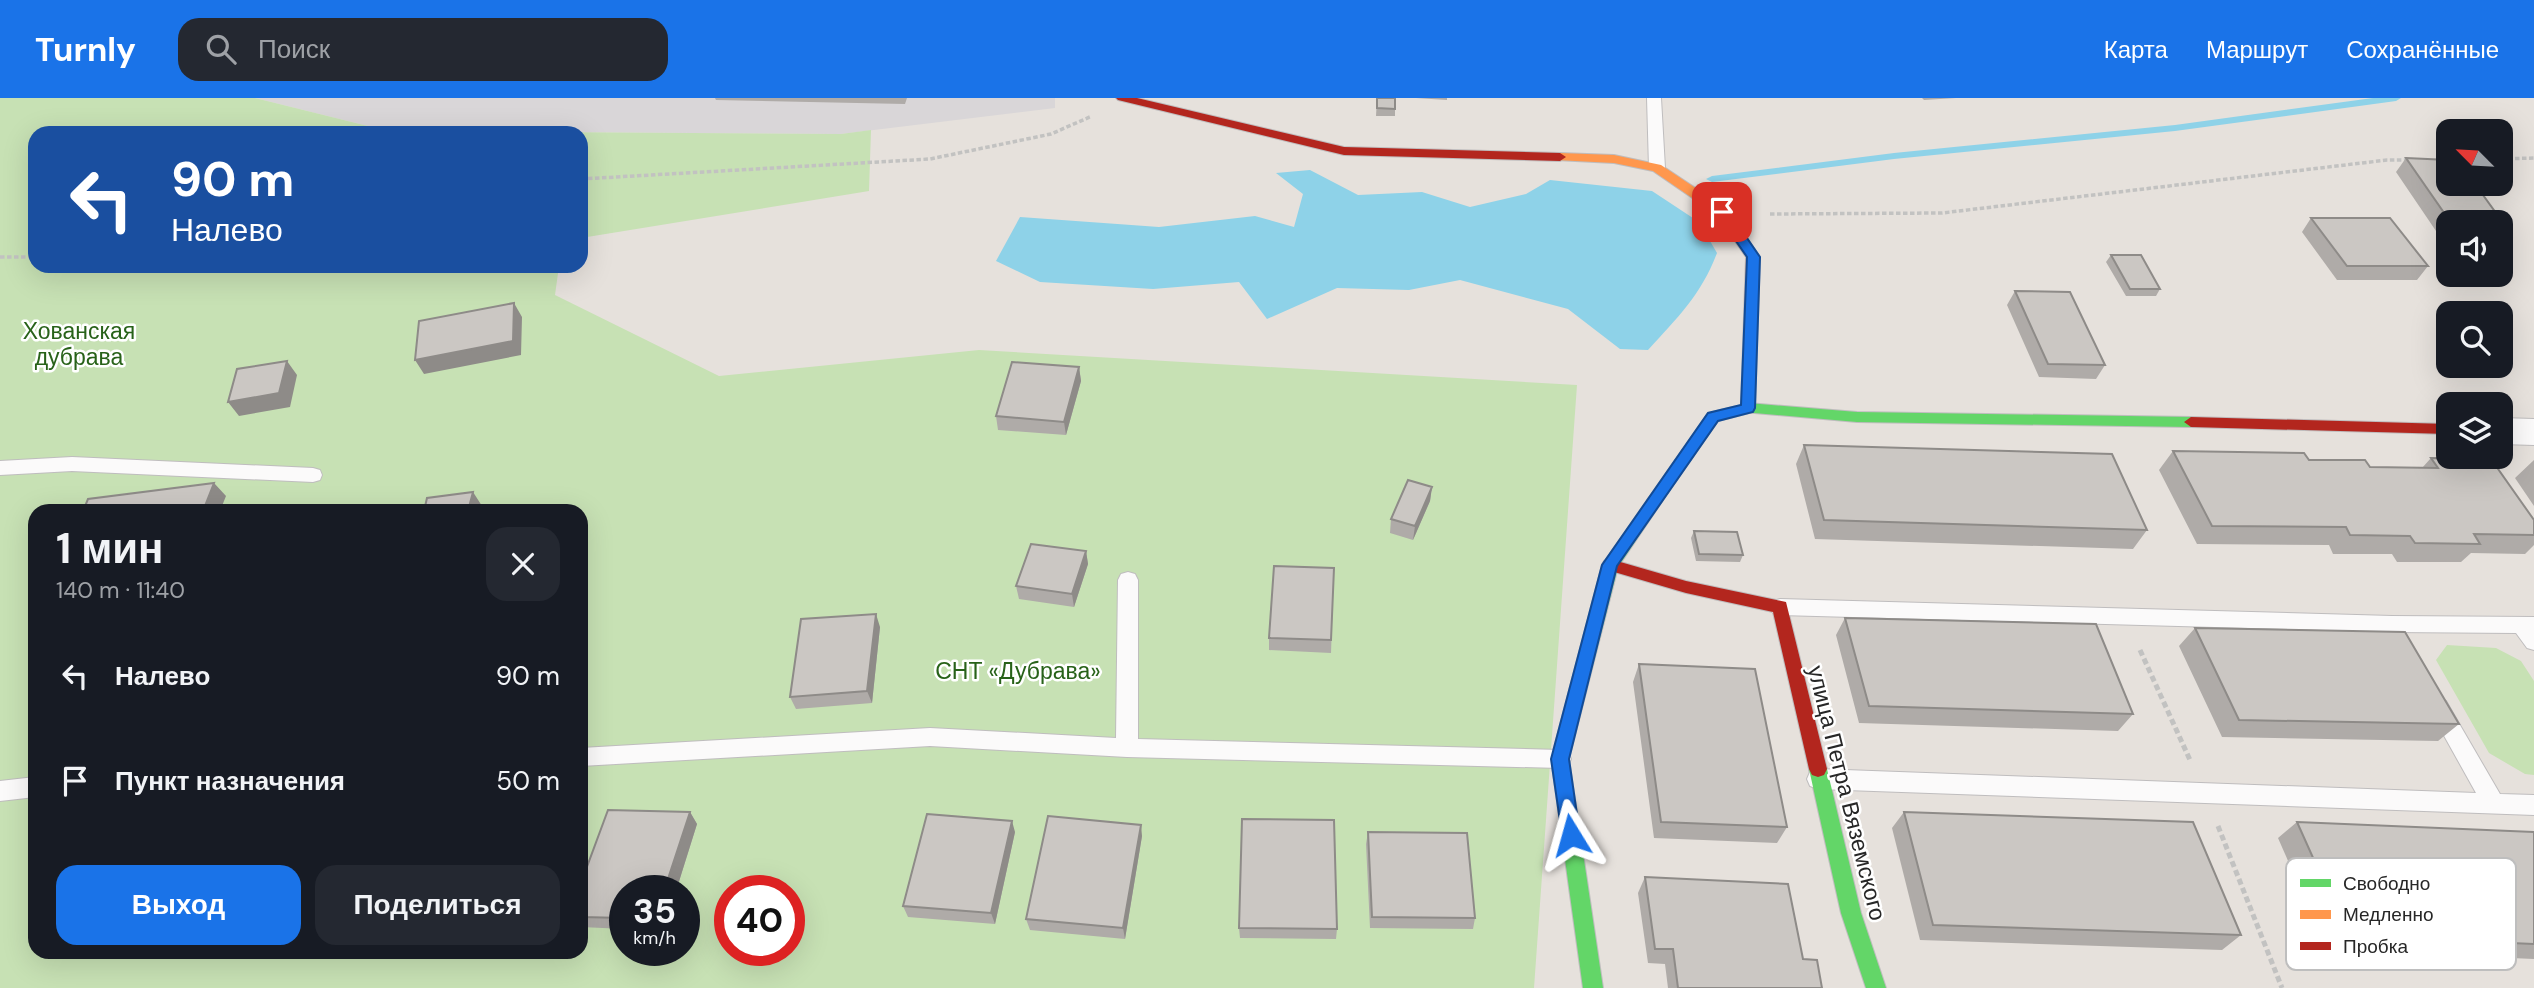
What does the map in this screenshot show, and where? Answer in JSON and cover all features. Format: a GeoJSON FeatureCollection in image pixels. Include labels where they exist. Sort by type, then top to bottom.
{"type":"FeatureCollection","features":[{"type":"Feature","properties":{"kind":"street"},"geometry":{"type":"LineString","coordinates":[[1125,99],[1344,150],[1614,159],[1657,168],[1722,212],[1754,257],[1748,408]]}},
{"type":"Feature","properties":{"kind":"street"},"geometry":{"type":"LineString","coordinates":[[1593,988],[1560,759],[1610,565],[1713,417],[1748,408],[1857,417],[2264,423],[2436,429]]}},
{"type":"Feature","properties":{"kind":"street"},"geometry":{"type":"LineString","coordinates":[[2513,431],[2534,432]]}},
{"type":"Feature","properties":{"kind":"street"},"geometry":{"type":"LineString","coordinates":[[1610,565],[1686,587],[1780,607]]}},
{"type":"Feature","properties":{"kind":"street","name":"улица Петра Вяземского"},"geometry":{"type":"LineString","coordinates":[[1780,607],[1850,913],[1876,988]]}},
{"type":"Feature","properties":{"kind":"lane"},"geometry":{"type":"LineString","coordinates":[[1654,98],[1657,168]]}},
{"type":"Feature","properties":{"kind":"lane"},"geometry":{"type":"LineString","coordinates":[[0,468],[72,464],[313,475]]}},
{"type":"Feature","properties":{"kind":"lane"},"geometry":{"type":"LineString","coordinates":[[1127,748],[1128,580]]}},
{"type":"Feature","properties":{"kind":"lane"},"geometry":{"type":"LineString","coordinates":[[1780,607],[2392,624],[2528,625],[2534,642]]}},
{"type":"Feature","properties":{"kind":"lane"},"geometry":{"type":"LineString","coordinates":[[2392,624],[2406,648]]}},
{"type":"Feature","properties":{"kind":"lane"},"geometry":{"type":"LineString","coordinates":[[2432,695],[2492,801]]}},
{"type":"Feature","properties":{"kind":"lane"},"geometry":{"type":"LineString","coordinates":[[588,757],[930,737],[1127,748],[1560,759]]}},
{"type":"Feature","properties":{"kind":"lane"},"geometry":{"type":"LineString","coordinates":[[1818,779],[2492,801],[2534,805]]}},
{"type":"Feature","properties":{"kind":"lane"},"geometry":{"type":"LineString","coordinates":[[0,790],[28,788]]}},
{"type":"Feature","properties":{"kind":"path"},"geometry":{"type":"LineString","coordinates":[[588,179],[930,159],[1051,134],[1125,99]]}},
{"type":"Feature","properties":{"kind":"path"},"geometry":{"type":"LineString","coordinates":[[2513,159],[2534,158]]}},
{"type":"Feature","properties":{"kind":"path"},"geometry":{"type":"LineString","coordinates":[[1722,212],[1805,216],[1942,213],[2387,160],[2412,160]]}},
{"type":"Feature","properties":{"kind":"path"},"geometry":{"type":"LineString","coordinates":[[0,257],[28,257]]}},
{"type":"Feature","properties":{"kind":"shaded area"},"geometry":{"type":"Polygon","coordinates":[[[255,98],[1055,98],[1055,108],[841,134],[588,132],[588,126],[368,126],[255,98]]]}},
{"type":"Feature","properties":{"kind":"green space","name":"СНТ «Дубрава»"},"geometry":{"type":"Polygon","coordinates":[[[0,98],[255,98],[368,126],[28,126],[28,273],[558,273],[555,295],[719,376],[979,350],[1577,385],[1534,988],[0,988],[0,98]]]}},
{"type":"Feature","properties":{"kind":"green space","name":"СНТ «Дубрава»"},"geometry":{"type":"Polygon","coordinates":[[[871,130],[869,191],[588,237],[588,132],[841,134],[871,130]]]}},
{"type":"Feature","properties":{"kind":"green space"},"geometry":{"type":"Polygon","coordinates":[[[2447,645],[2496,648],[2521,661],[2534,681],[2534,775],[2525,774],[2489,753],[2436,660],[2447,645]]]}},
{"type":"Feature","properties":{"kind":"water"},"geometry":{"type":"Polygon","coordinates":[[[1310,170],[1358,195],[1422,192],[1470,207],[1526,194],[1550,180],[1652,191],[1699,222],[1717,253],[1696,293],[1648,350],[1620,349],[1568,309],[1460,280],[1409,290],[1337,288],[1267,319],[1239,282],[1153,289],[1040,282],[996,261],[1020,217],[1159,227],[1255,216],[1294,227],[1303,194],[1276,173],[1310,170]]]}},
{"type":"Feature","properties":{"kind":"building"},"geometry":{"type":"Polygon","coordinates":[[[1377,98],[1395,98],[1395,109],[1377,108],[1377,98]]]}},
{"type":"Feature","properties":{"kind":"building"},"geometry":{"type":"Polygon","coordinates":[[[2406,158],[2436,159],[2436,196],[2484,196],[2494,210],[2442,210],[2406,158]]]}},
{"type":"Feature","properties":{"kind":"building"},"geometry":{"type":"Polygon","coordinates":[[[2311,218],[2390,218],[2428,266],[2347,266],[2311,218]]]}},
{"type":"Feature","properties":{"kind":"building"},"geometry":{"type":"Polygon","coordinates":[[[2111,255],[2141,255],[2160,289],[2130,289],[2111,255]]]}},
{"type":"Feature","properties":{"kind":"building"},"geometry":{"type":"Polygon","coordinates":[[[2015,291],[2070,292],[2105,365],[2048,364],[2015,291]]]}},
{"type":"Feature","properties":{"kind":"building"},"geometry":{"type":"Polygon","coordinates":[[[514,303],[513,341],[415,360],[419,321],[514,303]]]}},
{"type":"Feature","properties":{"kind":"building"},"geometry":{"type":"Polygon","coordinates":[[[287,361],[279,393],[228,402],[237,369],[287,361]]]}},
{"type":"Feature","properties":{"kind":"building"},"geometry":{"type":"Polygon","coordinates":[[[1012,362],[1079,367],[1064,422],[996,416],[1012,362]]]}},
{"type":"Feature","properties":{"kind":"building"},"geometry":{"type":"Polygon","coordinates":[[[1804,445],[2112,454],[2147,530],[1824,520],[1804,445]]]}},
{"type":"Feature","properties":{"kind":"building"},"geometry":{"type":"Polygon","coordinates":[[[2173,451],[2304,453],[2309,460],[2365,460],[2370,467],[2498,469],[2534,520],[2534,535],[2474,534],[2480,544],[2415,543],[2410,536],[2350,535],[2346,527],[2212,526],[2173,451]]]}},
{"type":"Feature","properties":{"kind":"building"},"geometry":{"type":"Polygon","coordinates":[[[1408,480],[1432,487],[1415,526],[1391,519],[1408,480]]]}},
{"type":"Feature","properties":{"kind":"building"},"geometry":{"type":"Polygon","coordinates":[[[214,483],[206,504],[86,504],[88,499],[214,483]]]}},
{"type":"Feature","properties":{"kind":"building"},"geometry":{"type":"Polygon","coordinates":[[[473,492],[470,504],[426,504],[427,498],[473,492]]]}},
{"type":"Feature","properties":{"kind":"building"},"geometry":{"type":"Polygon","coordinates":[[[1694,531],[1737,532],[1743,555],[1699,554],[1694,531]]]}},
{"type":"Feature","properties":{"kind":"building"},"geometry":{"type":"Polygon","coordinates":[[[1031,544],[1086,551],[1072,594],[1016,586],[1031,544]]]}},
{"type":"Feature","properties":{"kind":"building"},"geometry":{"type":"Polygon","coordinates":[[[1274,566],[1334,568],[1331,640],[1269,638],[1274,566]]]}},
{"type":"Feature","properties":{"kind":"building"},"geometry":{"type":"Polygon","coordinates":[[[876,614],[867,691],[790,697],[801,619],[876,614]]]}},
{"type":"Feature","properties":{"kind":"building"},"geometry":{"type":"Polygon","coordinates":[[[1845,618],[2096,624],[2133,714],[1869,706],[1845,618]]]}},
{"type":"Feature","properties":{"kind":"building"},"geometry":{"type":"Polygon","coordinates":[[[2195,628],[2405,632],[2459,724],[2239,720],[2195,628]]]}},
{"type":"Feature","properties":{"kind":"building"},"geometry":{"type":"Polygon","coordinates":[[[1639,664],[1755,669],[1787,827],[1661,822],[1639,664]]]}},
{"type":"Feature","properties":{"kind":"building"},"geometry":{"type":"Polygon","coordinates":[[[608,810],[690,812],[669,875],[609,875],[609,918],[588,917],[588,864],[608,810]]]}},
{"type":"Feature","properties":{"kind":"building"},"geometry":{"type":"Polygon","coordinates":[[[1904,812],[2193,822],[2241,935],[1933,925],[1904,812]]]}},
{"type":"Feature","properties":{"kind":"building"},"geometry":{"type":"Polygon","coordinates":[[[927,814],[1012,821],[991,913],[903,906],[927,814]]]}},
{"type":"Feature","properties":{"kind":"building"},"geometry":{"type":"Polygon","coordinates":[[[1048,816],[1141,825],[1123,928],[1026,919],[1048,816]]]}},
{"type":"Feature","properties":{"kind":"building"},"geometry":{"type":"Polygon","coordinates":[[[1242,819],[1334,820],[1337,929],[1239,928],[1242,819]]]}},
{"type":"Feature","properties":{"kind":"building"},"geometry":{"type":"Polygon","coordinates":[[[2297,822],[2534,832],[2534,944],[2516,943],[2516,858],[2313,858],[2297,822]]]}},
{"type":"Feature","properties":{"kind":"building"},"geometry":{"type":"Polygon","coordinates":[[[1368,832],[1467,833],[1475,918],[1372,917],[1368,832]]]}},
{"type":"Feature","properties":{"kind":"building"},"geometry":{"type":"Polygon","coordinates":[[[1645,877],[1788,884],[1803,959],[1817,960],[1822,988],[1678,988],[1673,949],[1655,949],[1645,877]]]}},
{"type":"Feature","properties":{"kind":"waterway"},"geometry":{"type":"LineString","coordinates":[[1712,179],[1894,156],[2175,128],[2396,98]]}},
{"type":"Feature","properties":{"kind":"traffic: fast"},"geometry":{"type":"LineString","coordinates":[[1748,408],[1857,417],[2191,422]]}},
{"type":"Feature","properties":{"kind":"traffic: fast"},"geometry":{"type":"LineString","coordinates":[[1593,988],[1560,759],[1610,565],[1655,500]]}},
{"type":"Feature","properties":{"kind":"traffic: fast"},"geometry":{"type":"LineString","coordinates":[[1818,769],[1851,913],[1876,988]]}},
{"type":"Feature","properties":{"kind":"traffic: slow"},"geometry":{"type":"LineString","coordinates":[[1560,157],[1614,159],[1657,168],[1722,212],[1753,257],[1748,408],[1713,417],[1655,500]]}},
{"type":"Feature","properties":{"kind":"traffic: jam"},"geometry":{"type":"LineString","coordinates":[[1122,98],[1344,151],[1560,157]]}},
{"type":"Feature","properties":{"kind":"traffic: jam"},"geometry":{"type":"LineString","coordinates":[[2191,422],[2436,429]]}},
{"type":"Feature","properties":{"kind":"traffic: jam"},"geometry":{"type":"LineString","coordinates":[[1610,565],[1686,587],[1780,607],[1818,769]]}},
{"type":"Feature","properties":{"kind":"route"},"geometry":{"type":"LineString","coordinates":[[1571,835],[1560,759],[1610,565],[1713,417],[1748,408],[1754,257],[1722,212]]}},
{"type":"Feature","properties":{"kind":"park label","name":"Хованская дубрава"},"geometry":{"type":"Point","coordinates":[79,344]}}]}
